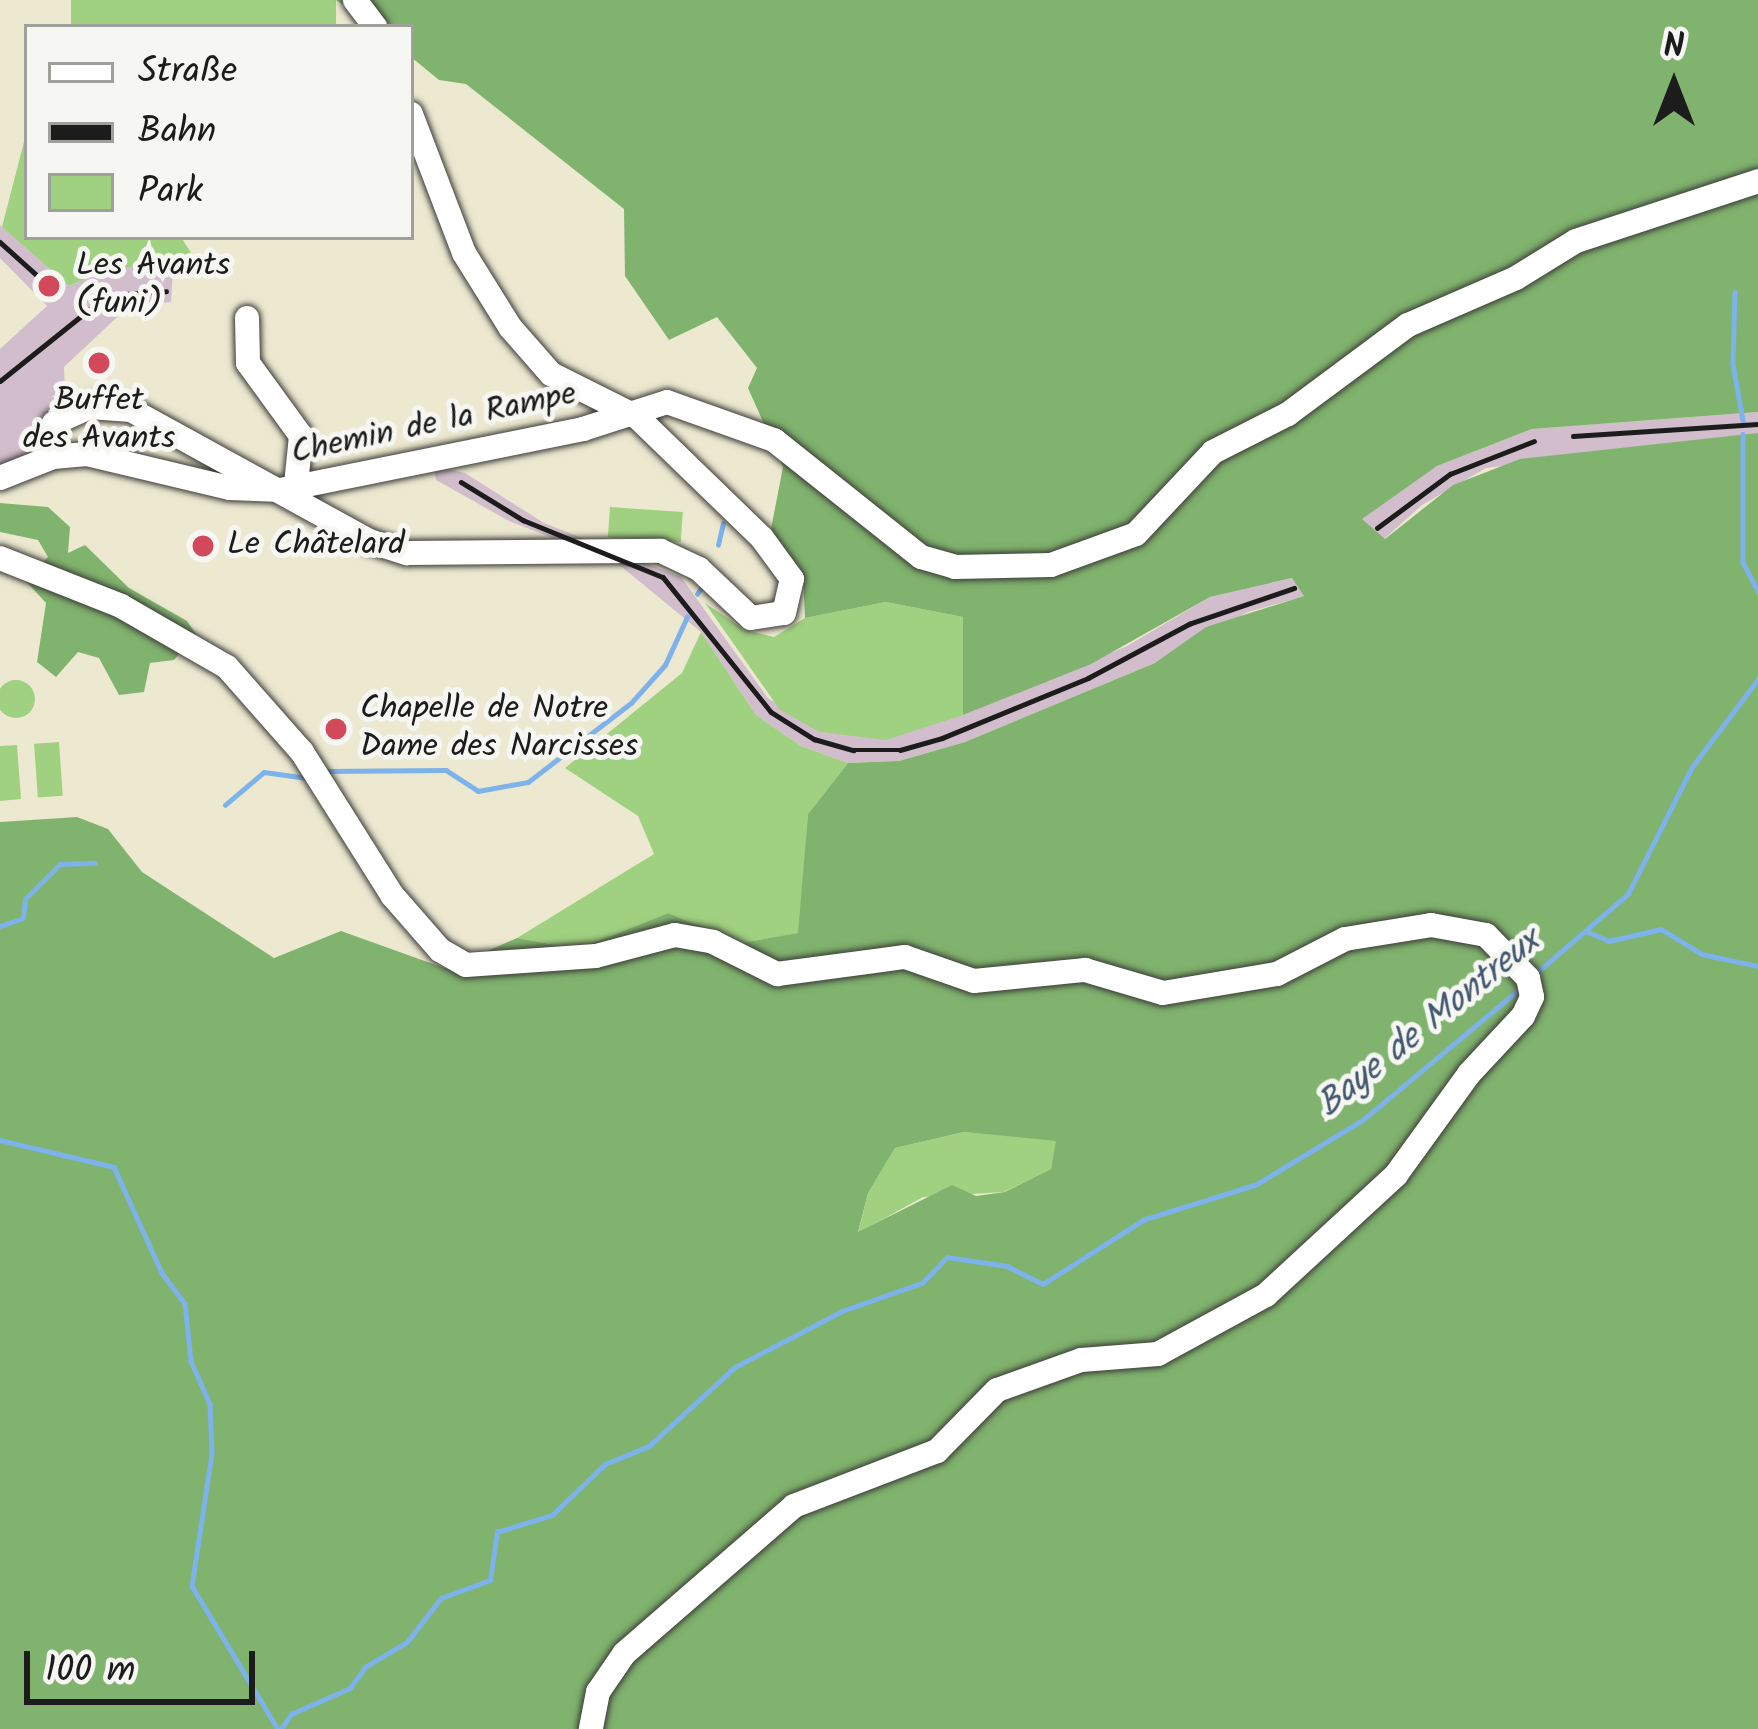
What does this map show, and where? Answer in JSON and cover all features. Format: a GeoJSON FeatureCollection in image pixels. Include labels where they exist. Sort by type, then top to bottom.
{"type":"FeatureCollection","features":[{"type":"Feature","properties":{"kind":"street"},"geometry":{"type":"LineString","coordinates":[[355,0],[374,24]]}},
{"type":"Feature","properties":{"kind":"street"},"geometry":{"type":"LineString","coordinates":[[414,122],[464,253],[510,327],[551,374],[625,409],[667,402],[774,440],[884,533],[937,563],[1023,568],[1074,560],[1136,533],[1214,452],[1288,414],[1408,325],[1516,278],[1576,241],[1758,181]]}},
{"type":"Feature","properties":{"kind":"street"},"geometry":{"type":"LineString","coordinates":[[247,318],[244,354],[302,436],[288,487]]}},
{"type":"Feature","properties":{"kind":"street"},"geometry":{"type":"LineString","coordinates":[[54,423],[90,407],[131,410],[288,487]]}},
{"type":"Feature","properties":{"kind":"street","name":"Chemin de la Rampe"},"geometry":{"type":"LineString","coordinates":[[625,409],[785,564],[794,594],[779,616],[745,615],[699,568],[661,551],[446,557],[369,541],[288,487],[583,429],[625,409]]}},
{"type":"Feature","properties":{"kind":"street"},"geometry":{"type":"LineString","coordinates":[[0,478],[52,457],[87,454],[230,488],[288,487]]}},
{"type":"Feature","properties":{"kind":"street"},"geometry":{"type":"LineString","coordinates":[[0,558],[121,606],[227,667],[302,752],[392,896],[440,950],[466,965],[596,956],[675,935],[713,942],[778,974],[905,957],[974,981],[1085,970],[1163,993],[1277,974],[1346,939],[1406,927],[1467,928],[1508,951],[1532,997],[1396,1175],[1250,1308],[1158,1354],[1081,1360],[998,1390],[937,1451],[794,1506],[624,1654],[598,1693],[591,1729]]}},
{"type":"Feature","properties":{"kind":"shaded area"},"geometry":{"type":"Polygon","coordinates":[[[0,225],[69,286],[114,266],[173,271],[171,302],[129,306],[64,367],[67,443],[0,470],[0,349],[47,306],[0,258],[0,225]]]}},
{"type":"Feature","properties":{"kind":"shaded area"},"geometry":{"type":"Polygon","coordinates":[[[1758,412],[1758,433],[1486,468],[1422,505],[1384,539],[1361,519],[1437,466],[1532,429],[1758,412]]]}},
{"type":"Feature","properties":{"kind":"shaded area"},"geometry":{"type":"Polygon","coordinates":[[[434,466],[465,473],[544,523],[681,577],[768,698],[820,732],[963,715],[1127,646],[1210,597],[1293,578],[1305,596],[1248,612],[1155,663],[965,742],[899,761],[848,763],[801,746],[756,715],[701,632],[617,563],[509,521],[436,480],[434,466]]]}},
{"type":"Feature","properties":{"kind":"green space"},"geometry":{"type":"Polygon","coordinates":[[[71,0],[336,0],[336,24],[71,24],[71,0]]]}},
{"type":"Feature","properties":{"kind":"green space"},"geometry":{"type":"Polygon","coordinates":[[[336,0],[1758,0],[1758,412],[1532,429],[1437,466],[1362,519],[1385,539],[1453,485],[1520,459],[1758,433],[1758,1729],[0,1729],[0,822],[77,817],[108,829],[142,872],[274,958],[341,931],[447,969],[517,938],[578,949],[668,913],[741,943],[798,933],[808,814],[848,763],[899,761],[965,742],[1155,663],[1206,627],[1304,596],[1292,578],[1210,597],[1091,664],[963,715],[963,617],[886,602],[805,618],[803,574],[771,529],[783,467],[748,388],[757,368],[717,317],[669,340],[625,276],[624,209],[466,84],[439,80],[414,59],[414,24],[371,24],[336,0]],[[964,1132],[895,1148],[868,1193],[858,1232],[952,1185],[976,1196],[1005,1192],[1051,1169],[1056,1141],[964,1132]]]}},
{"type":"Feature","properties":{"kind":"green space"},"geometry":{"type":"Polygon","coordinates":[[[24,142],[24,240],[183,240],[205,275],[114,266],[69,286],[2,227],[24,142]]]}},
{"type":"Feature","properties":{"kind":"green space"},"geometry":{"type":"Polygon","coordinates":[[[0,503],[48,507],[70,527],[68,553],[85,545],[129,588],[187,621],[196,634],[174,660],[150,663],[144,692],[119,695],[99,658],[78,652],[56,677],[37,662],[46,603],[25,580],[48,557],[38,540],[0,532],[0,503]]]}},
{"type":"Feature","properties":{"kind":"green space"},"geometry":{"type":"Polygon","coordinates":[[[610,507],[683,512],[681,542],[608,537],[610,507]]]}},
{"type":"Feature","properties":{"kind":"green space"},"geometry":{"type":"Polygon","coordinates":[[[886,602],[963,617],[963,715],[886,740],[820,732],[780,710],[705,603],[745,630],[774,637],[805,618],[886,602]]]}},
{"type":"Feature","properties":{"kind":"green space"},"geometry":{"type":"Polygon","coordinates":[[[701,632],[756,715],[801,746],[848,763],[808,814],[799,933],[741,943],[668,913],[578,949],[517,938],[654,854],[638,816],[565,768],[682,673],[701,632]]]}},
{"type":"Feature","properties":{"kind":"green space"},"geometry":{"type":"Polygon","coordinates":[[[9,682],[23,682],[33,692],[33,706],[23,716],[9,716],[-1,706],[-1,692],[9,682]]]}},
{"type":"Feature","properties":{"kind":"green space"},"geometry":{"type":"Polygon","coordinates":[[[59,742],[63,796],[38,798],[34,744],[59,742]]]}},
{"type":"Feature","properties":{"kind":"green space"},"geometry":{"type":"Polygon","coordinates":[[[17,745],[21,799],[0,801],[0,746],[17,745]]]}},
{"type":"Feature","properties":{"kind":"green space"},"geometry":{"type":"Polygon","coordinates":[[[964,1132],[1057,1140],[1051,1169],[1004,1192],[923,1197],[858,1233],[868,1193],[895,1148],[964,1132]]]}},
{"type":"Feature","properties":{"kind":"waterway"},"geometry":{"type":"LineString","coordinates":[[1735,292],[1733,364],[1743,421]]}},
{"type":"Feature","properties":{"kind":"waterway"},"geometry":{"type":"LineString","coordinates":[[1743,434],[1743,562],[1758,591]]}},
{"type":"Feature","properties":{"kind":"waterway"},"geometry":{"type":"LineString","coordinates":[[718,545],[723,524]]}},
{"type":"Feature","properties":{"kind":"waterway"},"geometry":{"type":"LineString","coordinates":[[697,594],[704,584]]}},
{"type":"Feature","properties":{"kind":"waterway"},"geometry":{"type":"LineString","coordinates":[[323,771],[446,770],[478,791],[528,782],[631,703],[665,665],[687,617]]}},
{"type":"Feature","properties":{"kind":"waterway","name":"Baye de Montreux"},"geometry":{"type":"LineString","coordinates":[[1534,975],[1628,894],[1692,767],[1758,679]]}},
{"type":"Feature","properties":{"kind":"waterway"},"geometry":{"type":"LineString","coordinates":[[225,805],[264,772],[307,778]]}},
{"type":"Feature","properties":{"kind":"waterway"},"geometry":{"type":"LineString","coordinates":[[0,926],[23,918],[25,899],[60,864],[95,863]]}},
{"type":"Feature","properties":{"kind":"waterway"},"geometry":{"type":"LineString","coordinates":[[1586,931],[1609,941],[1661,929],[1702,954],[1758,966]]}},
{"type":"Feature","properties":{"kind":"waterway","name":"Baye de Montreux"},"geometry":{"type":"LineString","coordinates":[[281,1729],[291,1714],[350,1688],[365,1667],[407,1642],[441,1598],[490,1580],[497,1532],[552,1515],[605,1464],[649,1446],[735,1367],[842,1311],[922,1283],[947,1257],[1007,1266],[1043,1284],[1143,1220],[1257,1184],[1364,1119],[1522,987]]}},
{"type":"Feature","properties":{"kind":"waterway"},"geometry":{"type":"LineString","coordinates":[[0,1140],[114,1167],[162,1273],[185,1303],[191,1361],[210,1404],[212,1454],[192,1586],[278,1729]]}},
{"type":"Feature","properties":{"kind":"railway"},"geometry":{"type":"LineString","coordinates":[[0,242],[49,286]]}},
{"type":"Feature","properties":{"kind":"railway"},"geometry":{"type":"LineString","coordinates":[[0,381],[91,308],[127,294],[166,291]]}},
{"type":"Feature","properties":{"kind":"railway"},"geometry":{"type":"LineString","coordinates":[[1573,436],[1758,424]]}},
{"type":"Feature","properties":{"kind":"railway"},"geometry":{"type":"LineString","coordinates":[[1377,528],[1450,474],[1534,441]]}},
{"type":"Feature","properties":{"kind":"railway"},"geometry":{"type":"LineString","coordinates":[[461,482],[523,520],[663,577],[771,712],[814,739],[853,750],[900,750],[942,738],[1088,678],[1189,624],[1294,588]]}},
{"type":"Feature","properties":{"kind":"place","name":"Les Avants (funi)"},"geometry":{"type":"Point","coordinates":[49,286]}},
{"type":"Feature","properties":{"kind":"place","name":"Buffet des Avants"},"geometry":{"type":"Point","coordinates":[99,363]}},
{"type":"Feature","properties":{"kind":"place","name":"Le Châtelard"},"geometry":{"type":"Point","coordinates":[203,546]}},
{"type":"Feature","properties":{"kind":"place","name":"Chapelle de Notre Dame des Narcisses"},"geometry":{"type":"Point","coordinates":[336,729]}}]}
